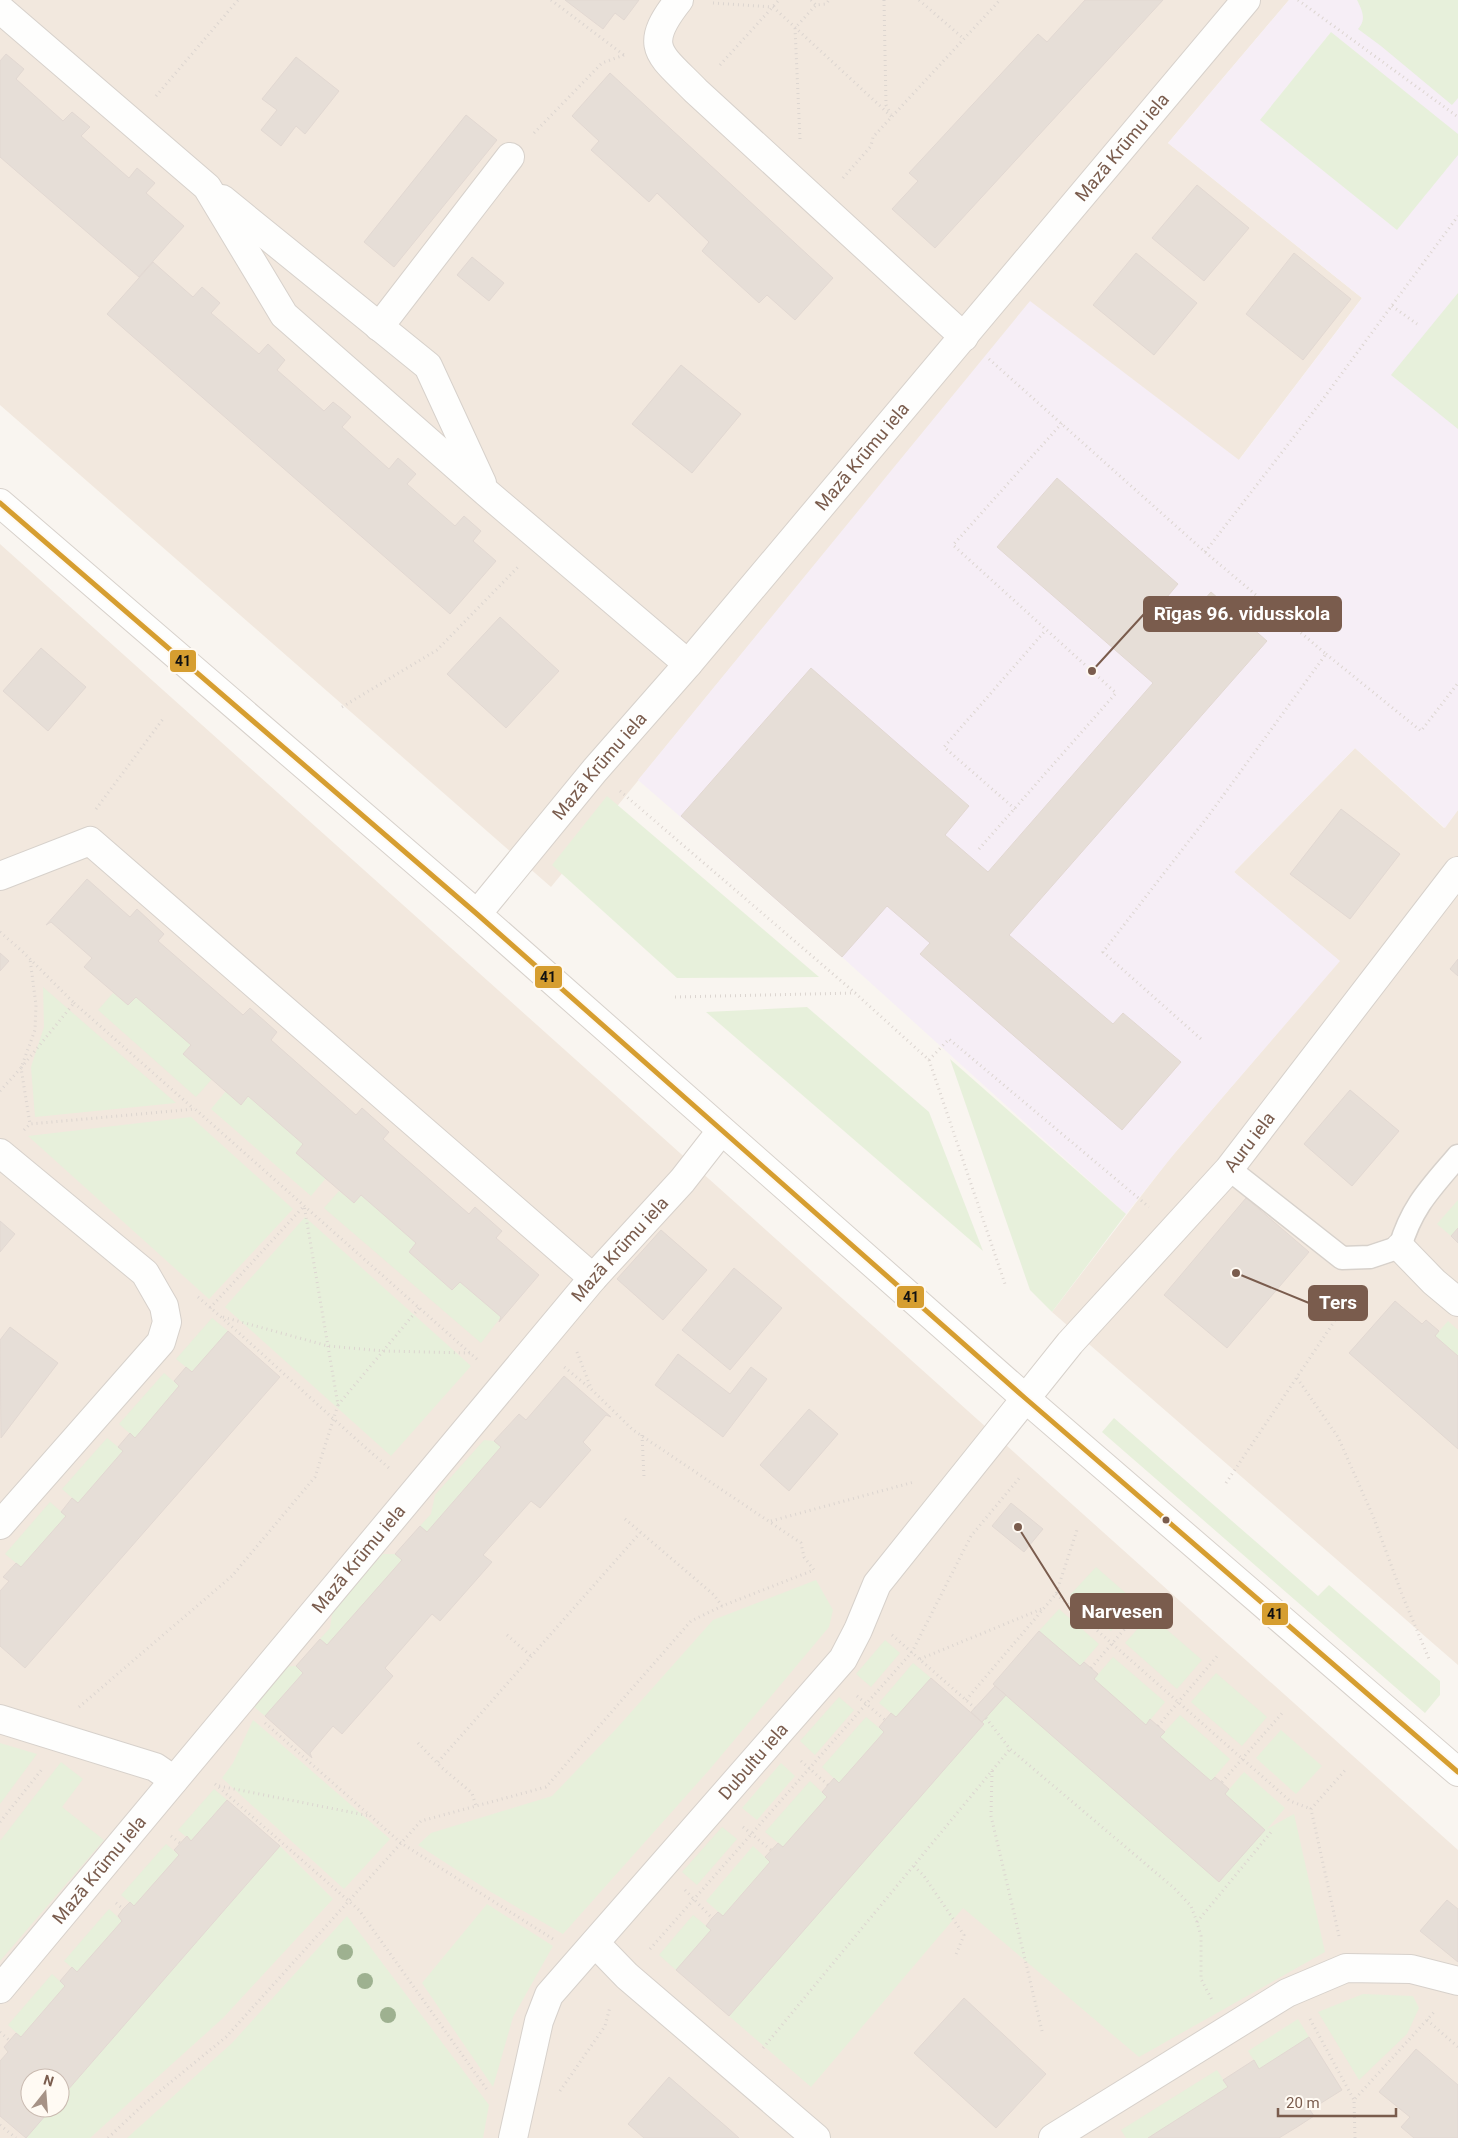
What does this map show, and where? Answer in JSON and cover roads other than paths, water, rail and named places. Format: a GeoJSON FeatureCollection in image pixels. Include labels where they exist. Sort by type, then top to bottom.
{"type":"FeatureCollection","features":[{"type":"Feature","properties":{"kind":"street"},"geometry":{"type":"LineString","coordinates":[[679,0],[659,30],[656,40],[658,50],[696,91],[964,337]]}},
{"type":"Feature","properties":{"kind":"street","name":"Mazā Krūmu iela"},"geometry":{"type":"LineString","coordinates":[[476,914],[595,770],[688,664],[1246,0]]}},
{"type":"Feature","properties":{"kind":"street"},"geometry":{"type":"LineString","coordinates":[[0,9],[207,187],[428,366],[487,493]]}},
{"type":"Feature","properties":{"kind":"street"},"geometry":{"type":"LineString","coordinates":[[379,327],[510,157]]}},
{"type":"Feature","properties":{"kind":"street"},"geometry":{"type":"LineString","coordinates":[[207,187],[284,315],[487,493],[688,664]]}},
{"type":"Feature","properties":{"kind":"street"},"geometry":{"type":"LineString","coordinates":[[0,503],[476,914],[1025,1398],[1458,1772]]}},
{"type":"Feature","properties":{"kind":"street"},"geometry":{"type":"LineString","coordinates":[[0,876],[90,841],[594,1278]]}},
{"type":"Feature","properties":{"kind":"street","name":"Auru iela"},"geometry":{"type":"LineString","coordinates":[[1025,1398],[1070,1343],[1229,1169],[1458,871]]}},
{"type":"Feature","properties":{"kind":"street","name":"Mazā Krūmu iela"},"geometry":{"type":"LineString","coordinates":[[0,1989],[538,1344],[594,1278],[682,1181],[721,1131]]}},
{"type":"Feature","properties":{"kind":"street"},"geometry":{"type":"LineString","coordinates":[[0,1526],[161,1342],[167,1322],[164,1306],[145,1274],[1,1154]]}},
{"type":"Feature","properties":{"kind":"street"},"geometry":{"type":"LineString","coordinates":[[1400,1247],[1434,1282],[1458,1302]]}},
{"type":"Feature","properties":{"kind":"street","name":"Dubultu iela"},"geometry":{"type":"LineString","coordinates":[[516,2129],[543,2007],[549,1995],[843,1660],[876,1584],[1025,1398]]}},
{"type":"Feature","properties":{"kind":"street"},"geometry":{"type":"LineString","coordinates":[[0,1719],[155,1767],[182,1771]]}},
{"type":"Feature","properties":{"kind":"street"},"geometry":{"type":"LineString","coordinates":[[589,1949],[627,1976],[816,2138]]}},
{"type":"Feature","properties":{"kind":"street"},"geometry":{"type":"LineString","coordinates":[[1053,2138],[1287,1993],[1346,1968],[1411,1969],[1458,1981]]}},
{"type":"Feature","properties":{"kind":"lane"},"geometry":{"type":"LineString","coordinates":[[1229,1169],[1342,1258],[1370,1257],[1400,1247],[1407,1224],[1419,1202],[1458,1156]]}},
{"type":"Feature","properties":{"kind":"place","name":"Rīgas 96. vidusskola"},"geometry":{"type":"Point","coordinates":[1092,671]}},
{"type":"Feature","properties":{"kind":"place","name":"Ters"},"geometry":{"type":"Point","coordinates":[1236,1273]}},
{"type":"Feature","properties":{"kind":"place","name":"Narvesen"},"geometry":{"type":"Point","coordinates":[1018,1527]}}]}
